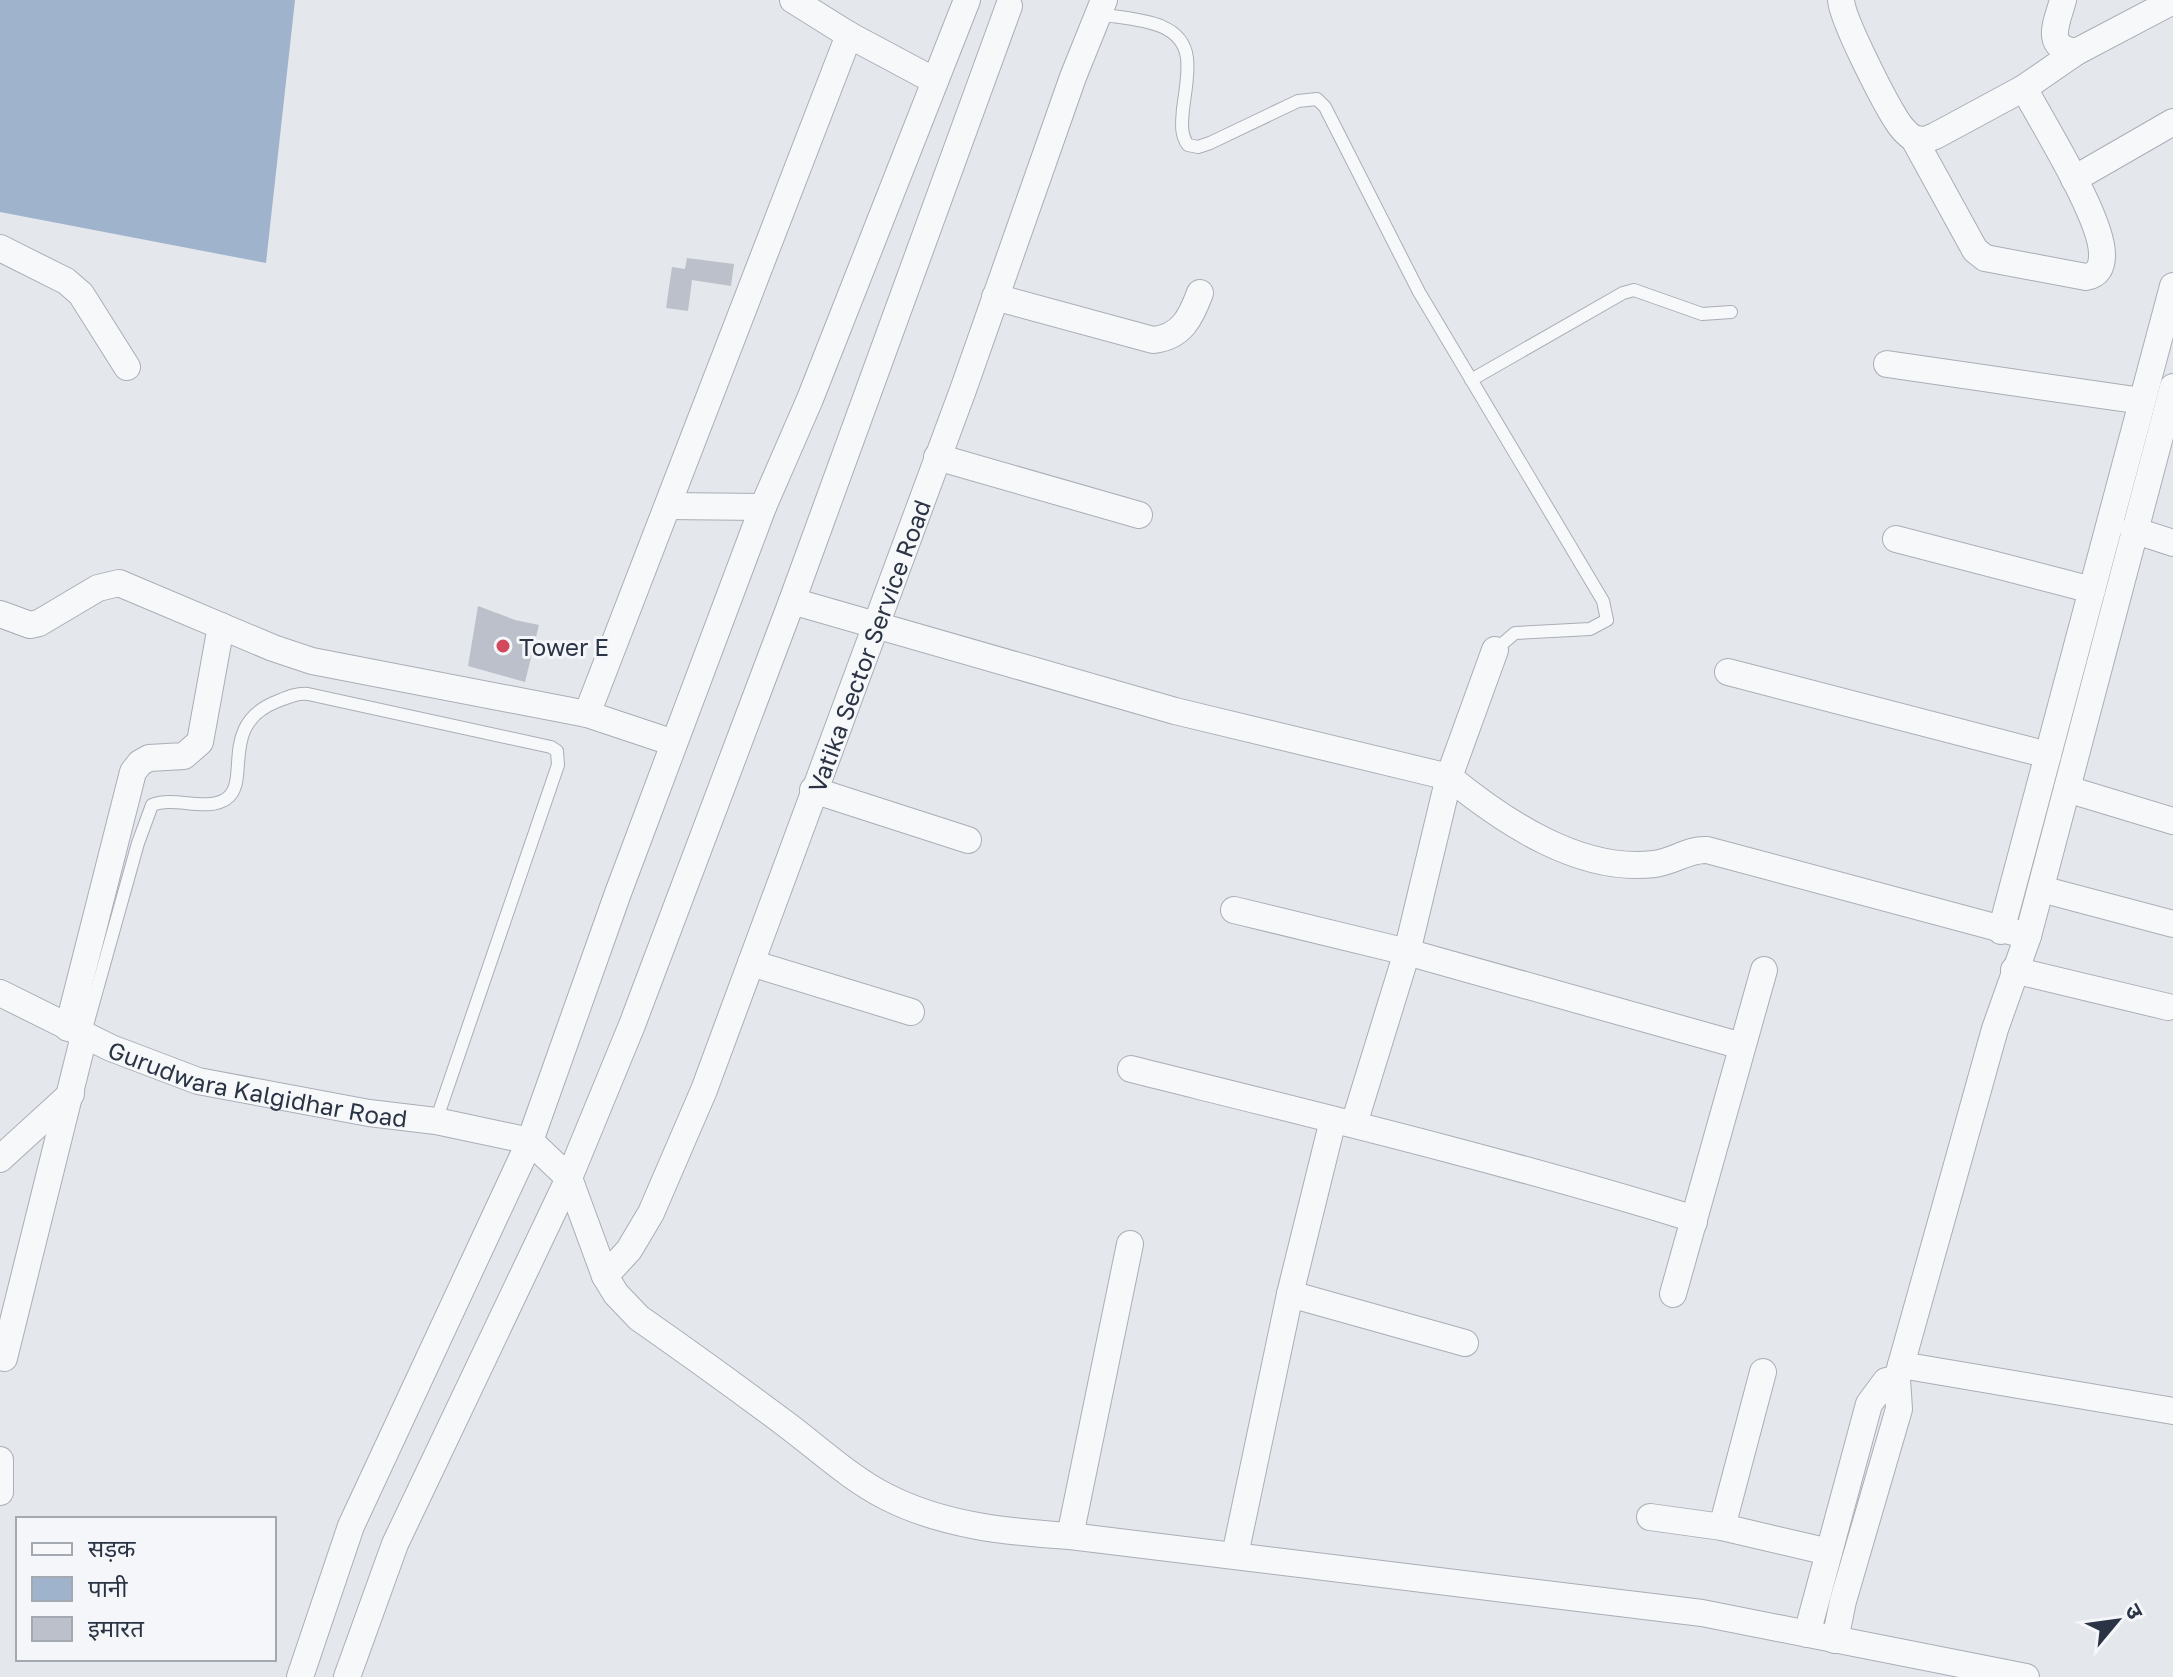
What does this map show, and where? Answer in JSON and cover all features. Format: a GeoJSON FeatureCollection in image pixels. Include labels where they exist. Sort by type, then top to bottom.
{"type":"FeatureCollection","features":[{"type":"Feature","properties":{"kind":"street"},"geometry":{"type":"LineString","coordinates":[[793,0],[849,35],[935,81]]}},
{"type":"Feature","properties":{"kind":"street"},"geometry":{"type":"LineString","coordinates":[[300,1677],[351,1526],[530,1141],[763,507],[810,399],[967,0]]}},
{"type":"Feature","properties":{"kind":"street"},"geometry":{"type":"LineString","coordinates":[[347,1677],[395,1544],[569,1178],[632,1025],[792,601],[1014,3],[987,5],[978,0]]}},
{"type":"Feature","properties":{"kind":"street"},"geometry":{"type":"LineString","coordinates":[[1841,0],[1864,57],[1896,119],[1914,139],[1975,250],[1985,258],[2086,277],[2098,272],[2102,253],[2100,237],[2074,179],[2024,88]]}},
{"type":"Feature","properties":{"kind":"street"},"geometry":{"type":"LineString","coordinates":[[2063,0],[2055,38],[2062,50],[2076,52]]}},
{"type":"Feature","properties":{"kind":"street"},"geometry":{"type":"LineString","coordinates":[[1914,139],[1925,140],[1935,136],[2024,88],[2076,52],[2173,1]]}},
{"type":"Feature","properties":{"kind":"street","name":"Vatika Sector Service Road"},"geometry":{"type":"LineString","coordinates":[[605,1276],[629,1250],[651,1213],[704,1090],[1073,77],[1102,7]]}},
{"type":"Feature","properties":{"kind":"street"},"geometry":{"type":"LineString","coordinates":[[587,714],[849,35]]}},
{"type":"Feature","properties":{"kind":"street"},"geometry":{"type":"LineString","coordinates":[[2074,179],[2173,122]]}},
{"type":"Feature","properties":{"kind":"street"},"geometry":{"type":"LineString","coordinates":[[0,248],[66,281],[81,294],[127,367]]}},
{"type":"Feature","properties":{"kind":"street"},"geometry":{"type":"LineString","coordinates":[[2001,931],[2173,286]]}},
{"type":"Feature","properties":{"kind":"street"},"geometry":{"type":"LineString","coordinates":[[995,297],[1153,340],[1176,334],[1185,324],[1200,293]]}},
{"type":"Feature","properties":{"kind":"street"},"geometry":{"type":"LineString","coordinates":[[1887,364],[2142,401]]}},
{"type":"Feature","properties":{"kind":"street"},"geometry":{"type":"LineString","coordinates":[[1835,1640],[1843,1601],[1899,1409],[1899,1372],[2014,970],[2028,936],[2173,387]]}},
{"type":"Feature","properties":{"kind":"street"},"geometry":{"type":"LineString","coordinates":[[937,457],[1139,515]]}},
{"type":"Feature","properties":{"kind":"street"},"geometry":{"type":"LineString","coordinates":[[668,506],[763,507]]}},
{"type":"Feature","properties":{"kind":"street"},"geometry":{"type":"LineString","coordinates":[[2133,530],[2173,543]]}},
{"type":"Feature","properties":{"kind":"street"},"geometry":{"type":"LineString","coordinates":[[1896,539],[2092,590]]}},
{"type":"Feature","properties":{"kind":"street"},"geometry":{"type":"LineString","coordinates":[[0,614],[30,625],[39,623],[98,588],[119,583],[312,661],[587,714],[674,743]]}},
{"type":"Feature","properties":{"kind":"street"},"geometry":{"type":"LineString","coordinates":[[792,601],[1175,711],[1449,777],[1482,804],[1527,833],[1588,856],[1616,862],[1656,864],[1697,849],[1707,850],[2028,936]]}},
{"type":"Feature","properties":{"kind":"street"},"geometry":{"type":"LineString","coordinates":[[4,1358],[71,1094],[76,1032],[133,772],[149,758],[184,756],[200,742],[221,626]]}},
{"type":"Feature","properties":{"kind":"street"},"geometry":{"type":"LineString","coordinates":[[1235,1555],[1290,1294],[1343,1122],[1407,952],[1449,777],[1495,650]]}},
{"type":"Feature","properties":{"kind":"street"},"geometry":{"type":"LineString","coordinates":[[1728,672],[2048,755]]}},
{"type":"Feature","properties":{"kind":"street"},"geometry":{"type":"LineString","coordinates":[[2067,789],[2173,821]]}},
{"type":"Feature","properties":{"kind":"street"},"geometry":{"type":"LineString","coordinates":[[813,790],[968,840]]}},
{"type":"Feature","properties":{"kind":"street"},"geometry":{"type":"LineString","coordinates":[[2041,889],[2173,924]]}},
{"type":"Feature","properties":{"kind":"street"},"geometry":{"type":"LineString","coordinates":[[1234,910],[1407,952],[1742,1046]]}},
{"type":"Feature","properties":{"kind":"street"},"geometry":{"type":"LineString","coordinates":[[751,963],[911,1012]]}},
{"type":"Feature","properties":{"kind":"street"},"geometry":{"type":"LineString","coordinates":[[1673,1294],[1764,970]]}},
{"type":"Feature","properties":{"kind":"street"},"geometry":{"type":"LineString","coordinates":[[2014,970],[2168,1007]]}},
{"type":"Feature","properties":{"kind":"street","name":"Gurudwara Kalgidhar Road"},"geometry":{"type":"LineString","coordinates":[[0,993],[76,1032],[198,1081],[369,1113],[436,1121],[530,1141]]}},
{"type":"Feature","properties":{"kind":"street"},"geometry":{"type":"LineString","coordinates":[[1131,1069],[1625,1197],[1691,1218],[1694,1222]]}},
{"type":"Feature","properties":{"kind":"street"},"geometry":{"type":"LineString","coordinates":[[0,1159],[71,1094]]}},
{"type":"Feature","properties":{"kind":"street"},"geometry":{"type":"LineString","coordinates":[[530,1141],[569,1178],[605,1276],[616,1294],[639,1318],[885,1496],[956,1521],[1004,1532],[1070,1536],[1235,1555],[1702,1613],[2026,1677]]}},
{"type":"Feature","properties":{"kind":"street"},"geometry":{"type":"LineString","coordinates":[[1070,1536],[1130,1244]]}},
{"type":"Feature","properties":{"kind":"street"},"geometry":{"type":"LineString","coordinates":[[1290,1294],[1465,1343]]}},
{"type":"Feature","properties":{"kind":"street"},"geometry":{"type":"LineString","coordinates":[[1722,1527],[1763,1372]]}},
{"type":"Feature","properties":{"kind":"street"},"geometry":{"type":"LineString","coordinates":[[1807,1634],[1869,1404],[1886,1381],[1899,1372],[2173,1411]]}},
{"type":"Feature","properties":{"kind":"street"},"geometry":{"type":"LineString","coordinates":[[0,1460],[0,1492]]}},
{"type":"Feature","properties":{"kind":"street"},"geometry":{"type":"LineString","coordinates":[[1650,1517],[1722,1527],[1829,1552]]}},
{"type":"Feature","properties":{"kind":"lane"},"geometry":{"type":"LineString","coordinates":[[1102,7],[1163,26],[1185,47],[1187,61],[1182,137],[1188,145],[1198,147],[1210,143],[1298,101],[1317,99],[1325,107],[1419,292],[1603,601],[1607,620],[1590,629],[1515,633],[1495,650]]}},
{"type":"Feature","properties":{"kind":"lane"},"geometry":{"type":"LineString","coordinates":[[1471,380],[1623,293],[1634,290],[1702,314],[1731,312]]}},
{"type":"Feature","properties":{"kind":"lane"},"geometry":{"type":"LineString","coordinates":[[76,1032],[152,805],[162,801],[223,802],[230,797],[235,785],[240,737],[247,723],[271,704],[296,694],[308,694],[551,747],[557,751],[558,765],[436,1121]]}},
{"type":"Feature","properties":{"kind":"water"},"geometry":{"type":"Polygon","coordinates":[[[0,0],[295,0],[266,263],[0,212],[0,0]]]}},
{"type":"Feature","properties":{"kind":"building"},"geometry":{"type":"Polygon","coordinates":[[[687,258],[734,264],[731,286],[692,280],[688,311],[666,308],[672,267],[685,269],[687,258]]]}},
{"type":"Feature","properties":{"kind":"building","name":"Tower E"},"geometry":{"type":"Polygon","coordinates":[[[478,606],[539,625],[525,682],[468,666],[478,606]]]}},
{"type":"Feature","properties":{"kind":"place","name":"Tower E"},"geometry":{"type":"Point","coordinates":[503,646]}}]}
